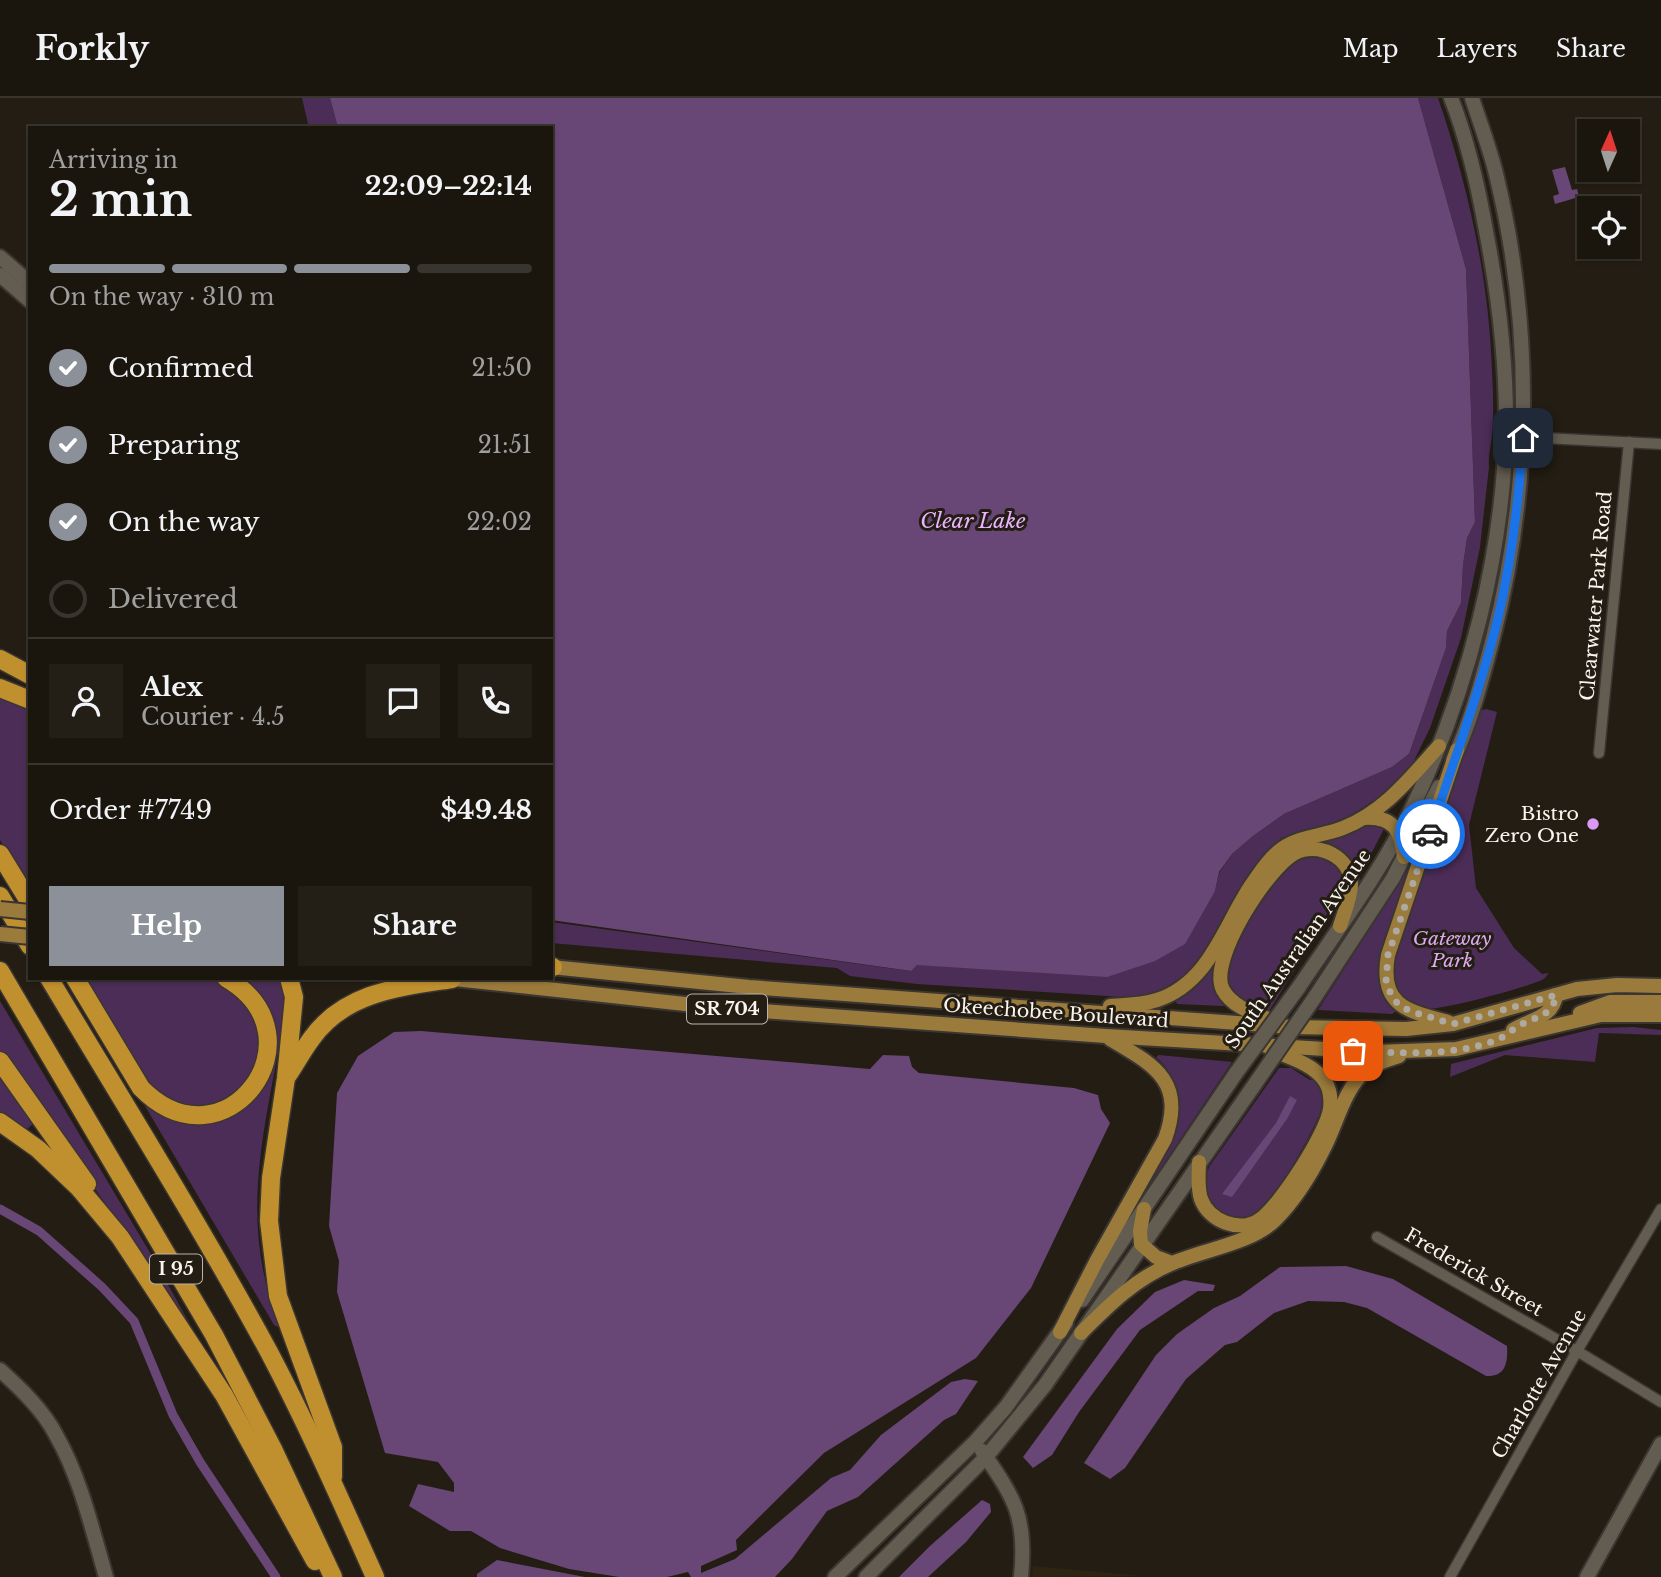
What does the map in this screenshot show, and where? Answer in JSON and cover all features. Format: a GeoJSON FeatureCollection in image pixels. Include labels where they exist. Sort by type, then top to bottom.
{"type":"FeatureCollection","features":[{"type":"Feature","properties":{"kind":"highway"},"geometry":{"type":"LineString","coordinates":[[0,659],[28,674]]}},
{"type":"Feature","properties":{"kind":"highway"},"geometry":{"type":"LineString","coordinates":[[0,688],[28,699]]}},
{"type":"Feature","properties":{"kind":"highway"},"geometry":{"type":"LineString","coordinates":[[0,854],[28,900]]}},
{"type":"Feature","properties":{"kind":"highway"},"geometry":{"type":"LineString","coordinates":[[0,896],[28,943]]}},
{"type":"Feature","properties":{"kind":"highway","name":"I 95"},"geometry":{"type":"LineString","coordinates":[[0,971],[214,1335],[274,1451],[333,1577]]}},
{"type":"Feature","properties":{"kind":"highway","name":"I 95"},"geometry":{"type":"LineString","coordinates":[[50,980],[226,1275],[334,1484],[375,1577]]}},
{"type":"Feature","properties":{"kind":"highway"},"geometry":{"type":"LineString","coordinates":[[76,980],[141,1088],[154,1101],[169,1109],[199,1115],[216,1113],[245,1097],[262,1073],[267,1054],[267,1034],[262,1016],[250,998],[228,980]]}},
{"type":"Feature","properties":{"kind":"highway"},"geometry":{"type":"LineString","coordinates":[[290,980],[294,997],[286,1078],[271,1178],[269,1221],[278,1296],[333,1447],[334,1484]]}},
{"type":"Feature","properties":{"kind":"highway"},"geometry":{"type":"LineString","coordinates":[[286,1078],[313,1037],[335,1014],[357,1000],[399,987],[445,980]]}},
{"type":"Feature","properties":{"kind":"highway"},"geometry":{"type":"LineString","coordinates":[[0,1061],[87,1184],[224,1395],[297,1531],[325,1577]]}},
{"type":"Feature","properties":{"kind":"highway"},"geometry":{"type":"LineString","coordinates":[[0,1122],[38,1149],[79,1188],[120,1237]]}},
{"type":"Feature","properties":{"kind":"main road","name":"South Australian Avenue"},"geometry":{"type":"LineString","coordinates":[[835,1577],[976,1441],[1006,1407],[1376,874],[1399,833],[1439,746],[1470,651],[1483,599],[1497,524],[1506,436],[1504,371],[1495,279],[1474,170],[1464,131],[1451,98]]}},
{"type":"Feature","properties":{"kind":"main road","name":"South Australian Avenue"},"geometry":{"type":"LineString","coordinates":[[866,1577],[986,1457],[1045,1385],[1315,997],[1393,878],[1457,750],[1487,659],[1507,575],[1520,489],[1523,438],[1521,338],[1512,263],[1495,170],[1472,98]]}},
{"type":"Feature","properties":{"kind":"main road"},"geometry":{"type":"LineString","coordinates":[[0,257],[28,281]]}},
{"type":"Feature","properties":{"kind":"main road"},"geometry":{"type":"LineString","coordinates":[[0,275],[28,299]]}},
{"type":"Feature","properties":{"kind":"main road"},"geometry":{"type":"LineString","coordinates":[[1059,1010],[1156,1001],[1180,989],[1194,978],[1212,955],[1242,899],[1265,865],[1277,853],[1294,841],[1323,835],[1364,818],[1399,790],[1439,746]]}},
{"type":"Feature","properties":{"kind":"main road"},"geometry":{"type":"LineString","coordinates":[[1453,1024],[1402,1007],[1389,991],[1385,970],[1457,750]]}},
{"type":"Feature","properties":{"kind":"main road"},"geometry":{"type":"LineString","coordinates":[[1364,818],[1391,823],[1399,833],[1404,856]]}},
{"type":"Feature","properties":{"kind":"main road"},"geometry":{"type":"LineString","coordinates":[[1291,1027],[1242,1008],[1222,989],[1222,962],[1233,935],[1269,878],[1292,854],[1301,850],[1325,850],[1334,855],[1347,870],[1351,884],[1340,926]]}},
{"type":"Feature","properties":{"kind":"main road"},"geometry":{"type":"LineString","coordinates":[[0,909],[28,912]]}},
{"type":"Feature","properties":{"kind":"main road"},"geometry":{"type":"LineString","coordinates":[[0,934],[28,937]]}},
{"type":"Feature","properties":{"kind":"main road","name":"Okeechobee Boulevard"},"geometry":{"type":"LineString","coordinates":[[553,966],[739,986],[1291,1027],[1406,1029],[1453,1024],[1556,995],[1607,985],[1661,986]]}},
{"type":"Feature","properties":{"kind":"main road","name":"Okeechobee Boulevard"},"geometry":{"type":"LineString","coordinates":[[461,980],[722,1008],[1106,1037],[1410,1052],[1455,1049],[1560,1023],[1611,1014],[1661,1015]]}},
{"type":"Feature","properties":{"kind":"main road"},"geometry":{"type":"LineString","coordinates":[[1500,1038],[1547,1013],[1553,1007],[1556,995]]}},
{"type":"Feature","properties":{"kind":"main road"},"geometry":{"type":"LineString","coordinates":[[1560,1023],[1610,1002],[1661,1002]]}},
{"type":"Feature","properties":{"kind":"main road"},"geometry":{"type":"LineString","coordinates":[[1060,1332],[1165,1139],[1170,1124],[1170,1096],[1159,1072],[1149,1062],[1106,1037]]}},
{"type":"Feature","properties":{"kind":"main road"},"geometry":{"type":"LineString","coordinates":[[1199,1162],[1200,1192],[1206,1208],[1226,1223],[1243,1226],[1252,1224],[1265,1216],[1283,1195],[1326,1123],[1330,1110],[1330,1094],[1325,1081],[1297,1060],[1260,1046]]}},
{"type":"Feature","properties":{"kind":"main road"},"geometry":{"type":"LineString","coordinates":[[1081,1333],[1140,1280],[1172,1263],[1267,1227],[1294,1197],[1324,1150],[1346,1097],[1363,1073],[1372,1066],[1410,1052]]}},
{"type":"Feature","properties":{"kind":"main road"},"geometry":{"type":"LineString","coordinates":[[1144,1209],[1140,1231],[1141,1244],[1156,1258],[1172,1263]]}},
{"type":"Feature","properties":{"kind":"main road"},"geometry":{"type":"LineString","coordinates":[[0,1370],[31,1400],[55,1432],[72,1468],[106,1577]]}},
{"type":"Feature","properties":{"kind":"main road"},"geometry":{"type":"LineString","coordinates":[[976,1441],[1007,1488],[1020,1516],[1024,1547],[1021,1577]]}},
{"type":"Feature","properties":{"kind":"main road"},"geometry":{"type":"LineString","coordinates":[[1587,1577],[1661,1444]]}},
{"type":"Feature","properties":{"kind":"street"},"geometry":{"type":"LineString","coordinates":[[1506,436],[1661,444]]}},
{"type":"Feature","properties":{"kind":"street","name":"Clearwater Park Road"},"geometry":{"type":"LineString","coordinates":[[1599,753],[1629,442]]}},
{"type":"Feature","properties":{"kind":"street","name":"Charlotte Avenue"},"geometry":{"type":"LineString","coordinates":[[1450,1577],[1577,1351],[1661,1209]]}},
{"type":"Feature","properties":{"kind":"street","name":"Frederick Street"},"geometry":{"type":"LineString","coordinates":[[1377,1237],[1661,1402]]}},
{"type":"Feature","properties":{"kind":"shaded area"},"geometry":{"type":"Polygon","coordinates":[[[1033,1566],[1143,1576],[1032,1577],[1033,1566]]]}},
{"type":"Feature","properties":{"kind":"green space"},"geometry":{"type":"Polygon","coordinates":[[[302,98],[330,98],[337,126],[309,126],[302,98]]]}},
{"type":"Feature","properties":{"kind":"green space"},"geometry":{"type":"Polygon","coordinates":[[[1418,98],[1438,98],[1459,165],[1482,267],[1490,336],[1493,411],[1489,467],[1480,547],[1461,638],[1430,728],[1409,771],[1384,794],[1351,815],[1321,828],[1281,838],[1255,866],[1198,961],[1183,976],[1165,988],[1139,998],[917,984],[850,976],[837,968],[553,943],[553,922],[910,971],[917,965],[1215,891],[1219,873],[1232,854],[1284,814],[1392,767],[1409,754],[1446,648],[1447,631],[1461,603],[1467,538],[1475,522],[1466,269],[1418,98]]]}},
{"type":"Feature","properties":{"kind":"green space"},"geometry":{"type":"Polygon","coordinates":[[[0,694],[28,706],[28,886],[0,840],[0,694]]]}},
{"type":"Feature","properties":{"kind":"green space","name":"Gateway Park"},"geometry":{"type":"Polygon","coordinates":[[[1486,709],[1497,712],[1469,825],[1476,888],[1514,948],[1542,974],[1549,973],[1542,980],[1501,993],[1423,1009],[1408,1003],[1395,992],[1392,959],[1479,711],[1486,709]]]}},
{"type":"Feature","properties":{"kind":"green space"},"geometry":{"type":"Polygon","coordinates":[[[1365,823],[1385,827],[1357,881],[1346,854],[1316,842],[1365,823]]]}},
{"type":"Feature","properties":{"kind":"green space"},"geometry":{"type":"Polygon","coordinates":[[[1320,855],[1336,866],[1346,884],[1341,885],[1338,900],[1269,1011],[1244,1004],[1244,1000],[1239,997],[1237,999],[1225,981],[1231,954],[1240,935],[1265,895],[1289,865],[1300,857],[1320,855]]]}},
{"type":"Feature","properties":{"kind":"green space"},"geometry":{"type":"Polygon","coordinates":[[[1413,861],[1387,940],[1380,971],[1383,991],[1398,1010],[1392,1014],[1318,1010],[1413,861]]]}},
{"type":"Feature","properties":{"kind":"green space"},"geometry":{"type":"Polygon","coordinates":[[[1215,958],[1214,981],[1226,1004],[1177,1004],[1175,999],[1197,985],[1215,958]]]}},
{"type":"Feature","properties":{"kind":"green space"},"geometry":{"type":"Polygon","coordinates":[[[85,980],[217,980],[228,984],[259,1022],[257,1073],[226,1104],[184,1109],[151,1089],[85,980]]]}},
{"type":"Feature","properties":{"kind":"green space"},"geometry":{"type":"Polygon","coordinates":[[[236,980],[282,980],[286,993],[285,1015],[264,1131],[257,1207],[259,1245],[278,1327],[274,1325],[138,1094],[207,1118],[270,1063],[236,980]]]}},
{"type":"Feature","properties":{"kind":"green space"},"geometry":{"type":"Polygon","coordinates":[[[0,1001],[155,1261],[193,1330],[0,1052],[0,1001]]]}},
{"type":"Feature","properties":{"kind":"green space"},"geometry":{"type":"Polygon","coordinates":[[[1633,1027],[1661,1030],[1661,1035],[1599,1033],[1595,1062],[1505,1055],[1450,1077],[1451,1064],[1597,1028],[1633,1027]]]}},
{"type":"Feature","properties":{"kind":"green space"},"geometry":{"type":"Polygon","coordinates":[[[1159,1055],[1232,1062],[1124,1223],[1160,1162],[1176,1118],[1177,1096],[1171,1076],[1156,1057],[1159,1055]]]}},
{"type":"Feature","properties":{"kind":"green space"},"geometry":{"type":"Polygon","coordinates":[[[1279,1068],[1291,1068],[1310,1080],[1315,1079],[1322,1097],[1319,1115],[1271,1200],[1247,1218],[1228,1218],[1213,1208],[1207,1200],[1204,1191],[1205,1178],[1209,1167],[1279,1068]]]}},
{"type":"Feature","properties":{"kind":"green space"},"geometry":{"type":"Polygon","coordinates":[[[0,1072],[35,1122],[25,1131],[0,1114],[0,1072]]]}},
{"type":"Feature","properties":{"kind":"water","name":"Clear Lake"},"geometry":{"type":"Polygon","coordinates":[[[330,98],[1418,98],[1466,269],[1475,522],[1467,538],[1461,603],[1447,631],[1446,648],[1409,754],[1392,767],[1284,814],[1253,836],[1232,854],[1219,872],[1215,891],[1185,944],[1155,961],[1107,977],[917,965],[911,971],[553,920],[553,126],[337,126],[330,98]]]}},
{"type":"Feature","properties":{"kind":"water"},"geometry":{"type":"Polygon","coordinates":[[[1565,167],[1572,190],[1577,189],[1579,196],[1555,204],[1553,196],[1559,194],[1552,170],[1565,167]]]}},
{"type":"Feature","properties":{"kind":"water"},"geometry":{"type":"Polygon","coordinates":[[[421,1031],[870,1069],[883,1055],[909,1056],[912,1067],[919,1073],[1074,1088],[1098,1095],[1101,1109],[1110,1123],[1031,1288],[976,1358],[824,1453],[736,1540],[737,1550],[701,1566],[701,1573],[735,1559],[831,1478],[850,1470],[881,1435],[951,1382],[965,1379],[978,1381],[956,1414],[944,1420],[858,1497],[827,1511],[792,1559],[775,1577],[691,1577],[688,1572],[667,1577],[619,1577],[569,1569],[500,1548],[471,1531],[450,1531],[409,1506],[418,1484],[454,1492],[454,1483],[438,1462],[385,1453],[337,1292],[339,1261],[329,1226],[337,1093],[358,1056],[394,1032],[421,1031]]]}},
{"type":"Feature","properties":{"kind":"water"},"geometry":{"type":"Polygon","coordinates":[[[1290,1096],[1297,1100],[1287,1119],[1232,1197],[1222,1194],[1276,1123],[1290,1096]]]}},
{"type":"Feature","properties":{"kind":"water"},"geometry":{"type":"Polygon","coordinates":[[[1346,1266],[1393,1279],[1507,1346],[1507,1358],[1502,1371],[1486,1376],[1367,1308],[1344,1302],[1308,1301],[1274,1313],[1237,1342],[1225,1345],[1186,1379],[1125,1468],[1110,1479],[1084,1463],[1156,1355],[1177,1334],[1214,1308],[1240,1296],[1280,1267],[1346,1266]]]}},
{"type":"Feature","properties":{"kind":"water"},"geometry":{"type":"Polygon","coordinates":[[[1184,1280],[1215,1285],[1213,1291],[1198,1291],[1140,1330],[1079,1412],[1052,1455],[1033,1468],[1023,1457],[1117,1329],[1155,1292],[1184,1280]]]}},
{"type":"Feature","properties":{"kind":"water"},"geometry":{"type":"Polygon","coordinates":[[[982,1500],[990,1504],[991,1512],[966,1542],[928,1577],[899,1577],[930,1546],[982,1500]]]}},
{"type":"Feature","properties":{"kind":"water"},"geometry":{"type":"Polygon","coordinates":[[[497,1560],[585,1577],[477,1577],[477,1574],[497,1560]]]}},
{"type":"Feature","properties":{"kind":"waterway"},"geometry":{"type":"LineString","coordinates":[[0,1209],[39,1231],[102,1287],[134,1321],[173,1415],[200,1462],[276,1577]]}},
{"type":"Feature","properties":{"kind":"way so far"},"geometry":{"type":"LineString","coordinates":[[1353,1051],[1428,1051],[1475,1045],[1500,1038],[1543,1016],[1554,1005],[1556,995],[1453,1024],[1413,1012],[1393,999],[1386,982],[1388,955],[1430,834]]}},
{"type":"Feature","properties":{"kind":"place","name":"Bistro Zero One"},"geometry":{"type":"Point","coordinates":[1593,824]}},
{"type":"Feature","properties":{"kind":"route"},"geometry":{"type":"LineString","coordinates":[[1430,834],[1498,618],[1514,533],[1523,438]]}}]}
